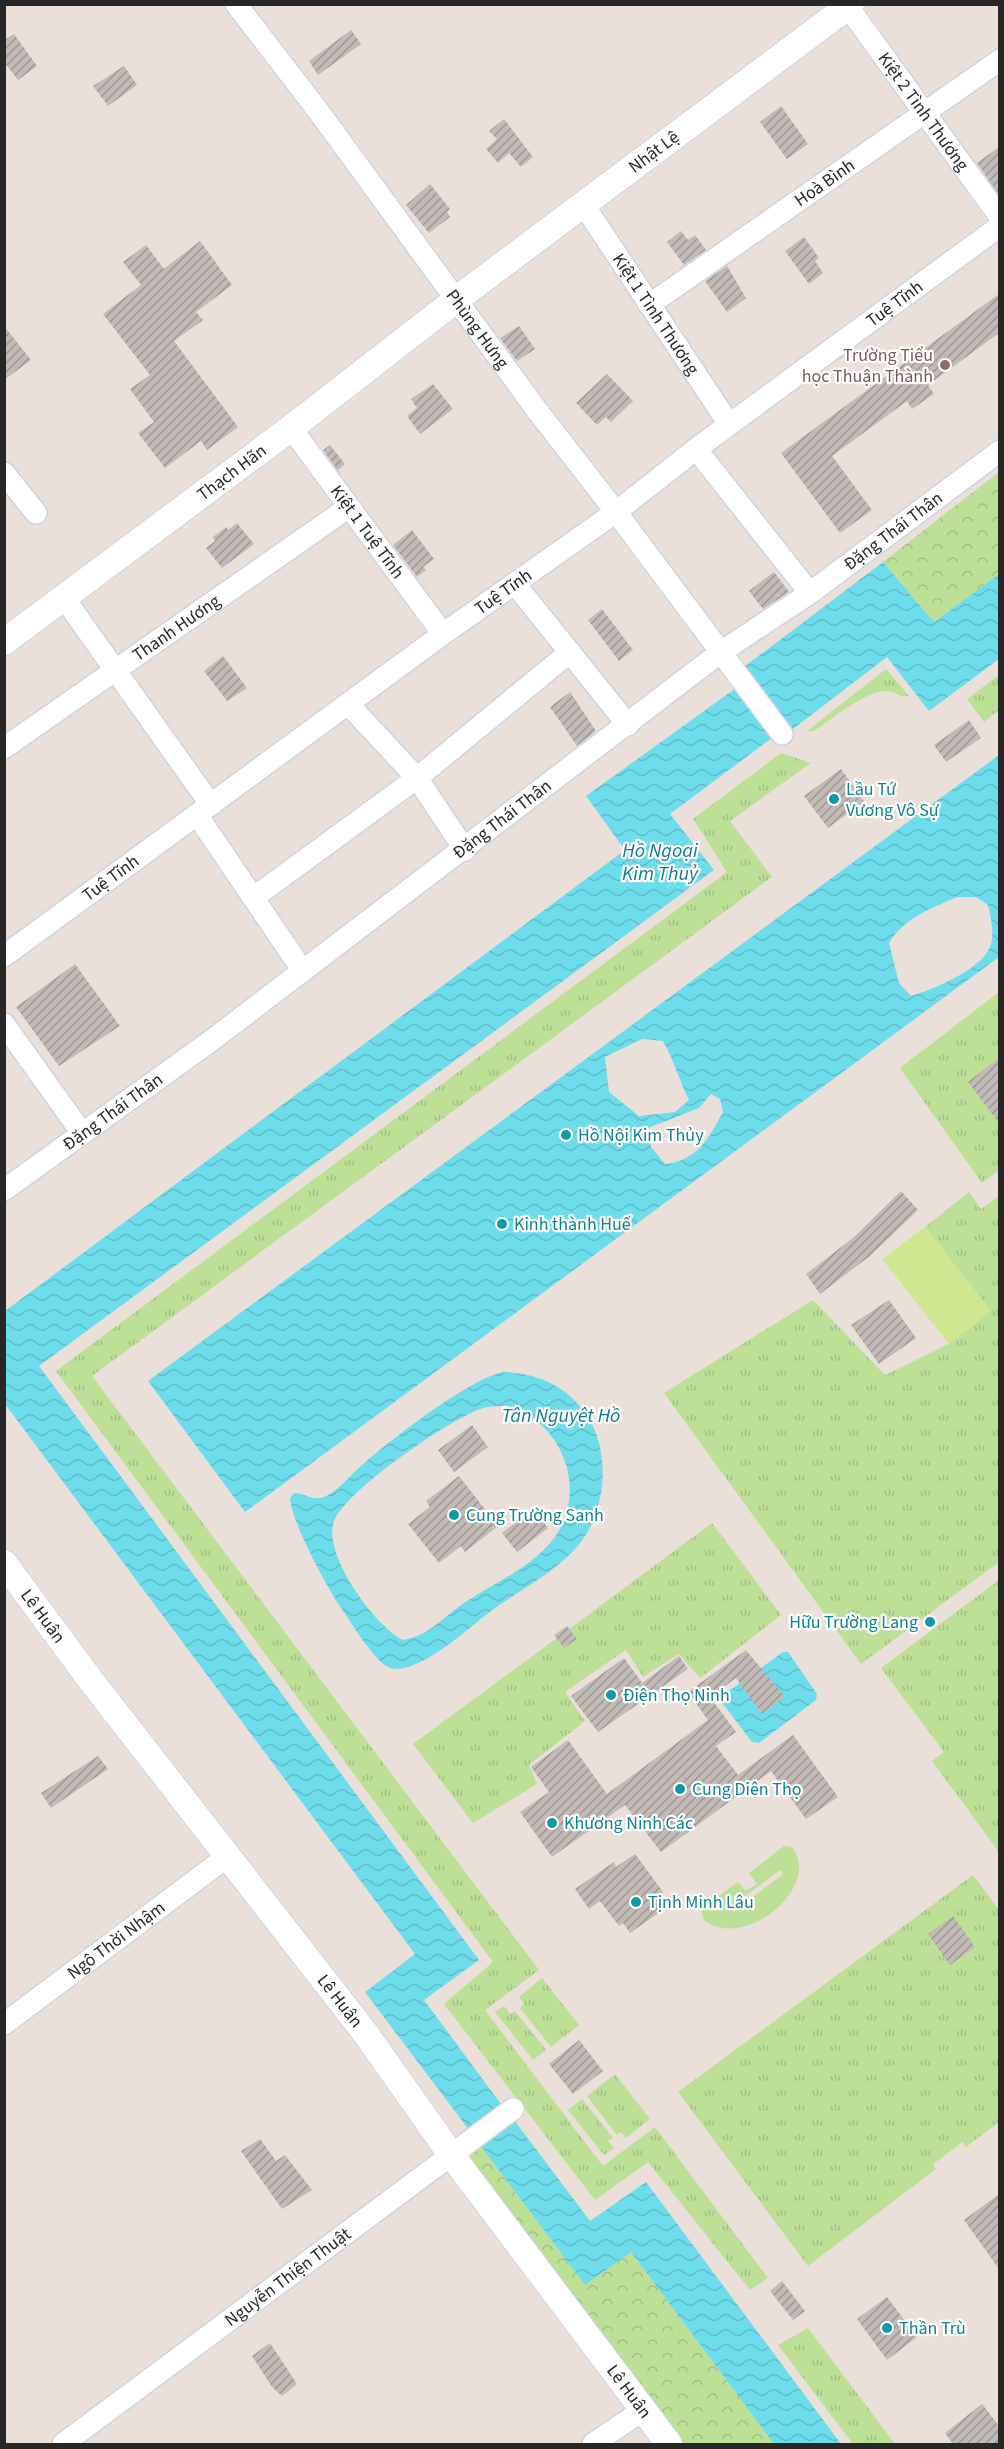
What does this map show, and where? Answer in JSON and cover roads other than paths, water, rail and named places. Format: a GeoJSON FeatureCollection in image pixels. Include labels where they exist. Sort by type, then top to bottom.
{"type":"FeatureCollection","features":[{"type":"Feature","properties":{"kind":"street","name":"Phùng Hưng"},"geometry":{"type":"LineString","coordinates":[[236,4],[319,112],[539,413],[782,734]]}},
{"type":"Feature","properties":{"kind":"street","name":"Nhật Lệ"},"geometry":{"type":"LineString","coordinates":[[457,299],[838,9]]}},
{"type":"Feature","properties":{"kind":"street","name":"Kiệt 2 Tình Thương"},"geometry":{"type":"LineString","coordinates":[[838,9],[926,114],[999,217]]}},
{"type":"Feature","properties":{"kind":"street","name":"Hoà Bình"},"geometry":{"type":"LineString","coordinates":[[649,305],[926,114],[999,60]]}},
{"type":"Feature","properties":{"kind":"street","name":"Kiệt 1 Tình Thương"},"geometry":{"type":"LineString","coordinates":[[583,204],[729,424]]}},
{"type":"Feature","properties":{"kind":"street","name":"Tuệ Tĩnh"},"geometry":{"type":"LineString","coordinates":[[4,956],[443,634],[616,512],[729,424],[999,226]]}},
{"type":"Feature","properties":{"kind":"street","name":"Thạch Hãn"},"geometry":{"type":"LineString","coordinates":[[4,642],[291,428],[457,299]]}},
{"type":"Feature","properties":{"kind":"street","name":"Kiệt 1 Tuệ Tĩnh"},"geometry":{"type":"LineString","coordinates":[[291,428],[443,634]]}},
{"type":"Feature","properties":{"kind":"street"},"geometry":{"type":"LineString","coordinates":[[696,449],[810,593]]}},
{"type":"Feature","properties":{"kind":"street","name":"Đặng Thái Thân"},"geometry":{"type":"LineString","coordinates":[[4,1190],[465,850],[722,652],[810,593],[999,451]]}},
{"type":"Feature","properties":{"kind":"street"},"geometry":{"type":"LineString","coordinates":[[4,473],[36,513]]}},
{"type":"Feature","properties":{"kind":"street","name":"Thanh Hương"},"geometry":{"type":"LineString","coordinates":[[4,748],[349,507]]}},
{"type":"Feature","properties":{"kind":"street"},"geometry":{"type":"LineString","coordinates":[[515,584],[628,725]]}},
{"type":"Feature","properties":{"kind":"street"},"geometry":{"type":"LineString","coordinates":[[64,598],[116,670],[204,810],[254,898],[303,971]]}},
{"type":"Feature","properties":{"kind":"street"},"geometry":{"type":"LineString","coordinates":[[254,898],[417,778],[570,652]]}},
{"type":"Feature","properties":{"kind":"street"},"geometry":{"type":"LineString","coordinates":[[348,704],[417,778],[465,850]]}},
{"type":"Feature","properties":{"kind":"street"},"geometry":{"type":"LineString","coordinates":[[4,1024],[82,1133]]}},
{"type":"Feature","properties":{"kind":"street","name":"Lê Huân"},"geometry":{"type":"LineString","coordinates":[[4,1563],[92,1682],[366,2034],[452,2156],[669,2445]]}},
{"type":"Feature","properties":{"kind":"street","name":"Ngô Thời Nhậm"},"geometry":{"type":"LineString","coordinates":[[4,2024],[228,1856]]}},
{"type":"Feature","properties":{"kind":"street","name":"Nguyễn Thiện Thuật"},"geometry":{"type":"LineString","coordinates":[[63,2445],[513,2109]]}},
{"type":"Feature","properties":{"kind":"street"},"geometry":{"type":"LineString","coordinates":[[593,2445],[644,2410]]}},
{"type":"Feature","properties":{"kind":"water"},"geometry":{"type":"Polygon","coordinates":[[[883,562],[934,622],[999,574],[999,659],[929,711],[887,657],[789,732],[740,670],[883,562]]]}},
{"type":"Feature","properties":{"kind":"water","name":"Hồ Ngoại Kim Thuỷ"},"geometry":{"type":"Polygon","coordinates":[[[736,688],[773,737],[670,814],[714,870],[39,1366],[479,1960],[424,2000],[501,2104],[469,2130],[365,1992],[415,1954],[5,1404],[5,1311],[625,850],[586,796],[736,688]]]}},
{"type":"Feature","properties":{"kind":"water","name":"Hồ Nội Kim Thủy"},"geometry":{"type":"Polygon","coordinates":[[[999,755],[999,957],[245,1512],[148,1381],[999,755]],[[957,897],[911,920],[895,934],[889,943],[899,983],[911,996],[943,984],[967,971],[985,955],[990,947],[992,931],[988,905],[976,897],[957,897]],[[642,1039],[605,1057],[609,1092],[639,1116],[675,1112],[689,1100],[663,1041],[642,1039]],[[711,1094],[699,1108],[648,1128],[651,1147],[665,1164],[686,1158],[701,1147],[723,1112],[720,1099],[711,1094]]]}},
{"type":"Feature","properties":{"kind":"water","name":"Tân Nguyệt Hồ"},"geometry":{"type":"Polygon","coordinates":[[[504,1372],[539,1378],[570,1396],[586,1414],[600,1446],[602,1464],[602,1483],[594,1519],[586,1535],[575,1549],[544,1576],[498,1606],[427,1659],[401,1669],[390,1668],[370,1650],[333,1595],[303,1537],[290,1498],[294,1493],[321,1498],[332,1493],[372,1456],[409,1427],[452,1397],[490,1376],[504,1372]],[[500,1406],[483,1408],[465,1416],[400,1457],[359,1491],[335,1519],[332,1533],[335,1549],[352,1586],[378,1620],[403,1640],[428,1630],[464,1603],[532,1561],[551,1542],[563,1523],[569,1503],[570,1483],[565,1462],[557,1444],[544,1427],[527,1415],[507,1406],[500,1406]]]}},
{"type":"Feature","properties":{"kind":"water"},"geometry":{"type":"Polygon","coordinates":[[[783,1652],[788,1652],[817,1694],[816,1700],[759,1743],[752,1742],[720,1700],[722,1696],[783,1652]]]}},
{"type":"Feature","properties":{"kind":"water"},"geometry":{"type":"Polygon","coordinates":[[[514,2120],[590,2221],[646,2182],[841,2444],[774,2444],[631,2252],[585,2285],[480,2145],[514,2120]]]}},
{"type":"Feature","properties":{"kind":"place","name":"Trường Tiểu học Thuận Thành"},"geometry":{"type":"Point","coordinates":[945,365]}},
{"type":"Feature","properties":{"kind":"place","name":"Lầu Tứ Vương Vô Sự"},"geometry":{"type":"Point","coordinates":[834,799]}},
{"type":"Feature","properties":{"kind":"place","name":"Hồ Nội Kim Thủy"},"geometry":{"type":"Point","coordinates":[566,1135]}},
{"type":"Feature","properties":{"kind":"place","name":"Kinh thành Huế"},"geometry":{"type":"Point","coordinates":[502,1224]}},
{"type":"Feature","properties":{"kind":"place","name":"Cung Trường Sanh"},"geometry":{"type":"Point","coordinates":[454,1515]}},
{"type":"Feature","properties":{"kind":"place","name":"Hữu Trường Lang"},"geometry":{"type":"Point","coordinates":[930,1622]}},
{"type":"Feature","properties":{"kind":"place","name":"Điện Thọ Ninh"},"geometry":{"type":"Point","coordinates":[611,1695]}},
{"type":"Feature","properties":{"kind":"place","name":"Cung Diên Thọ"},"geometry":{"type":"Point","coordinates":[680,1789]}},
{"type":"Feature","properties":{"kind":"place","name":"Khương Ninh Các"},"geometry":{"type":"Point","coordinates":[552,1823]}},
{"type":"Feature","properties":{"kind":"place","name":"Tịnh Minh Lâu"},"geometry":{"type":"Point","coordinates":[636,1902]}},
{"type":"Feature","properties":{"kind":"place","name":"Thần Trù"},"geometry":{"type":"Point","coordinates":[887,2328]}}]}
